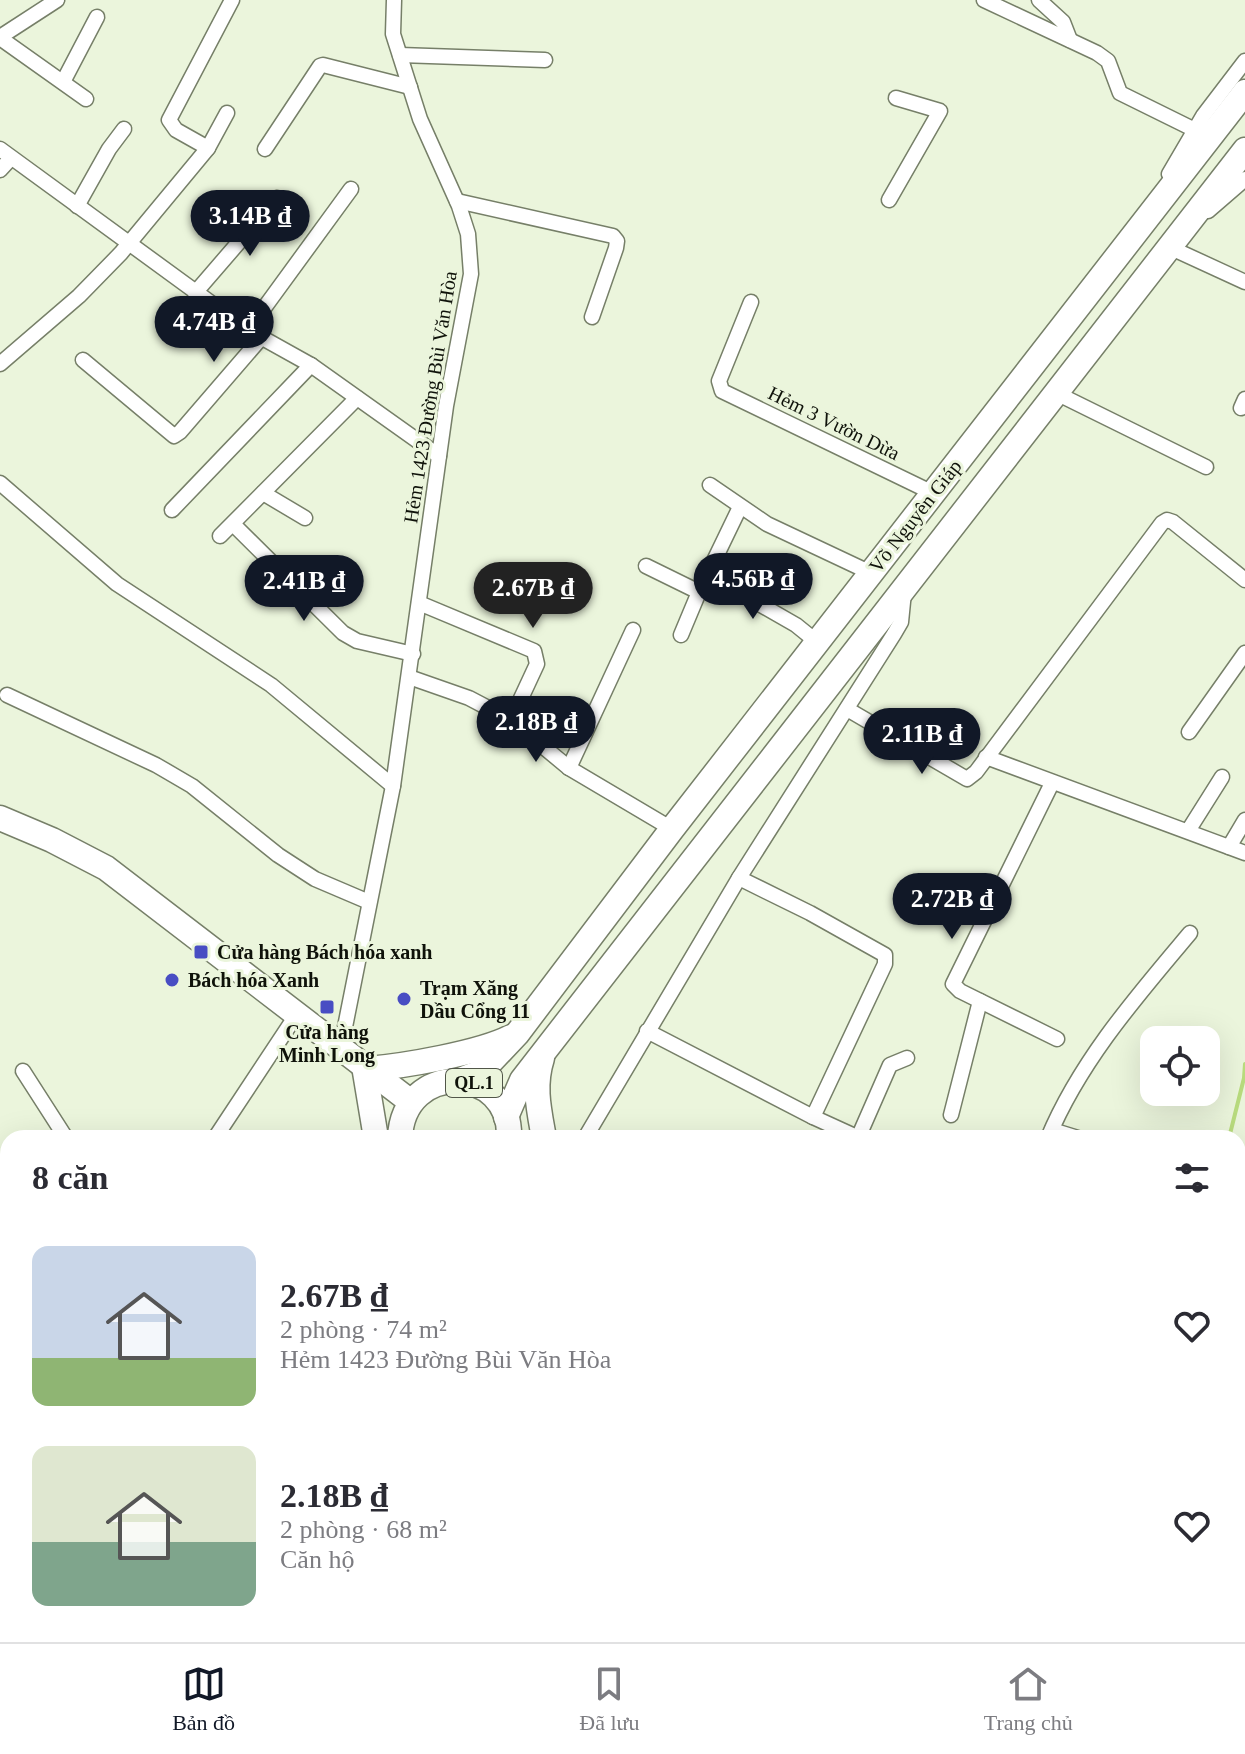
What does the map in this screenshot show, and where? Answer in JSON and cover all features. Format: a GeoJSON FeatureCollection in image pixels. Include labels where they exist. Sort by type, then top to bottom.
{"type":"FeatureCollection","features":[{"type":"Feature","properties":{"kind":"main road","name":"Võ Nguyên Giáp"},"geometry":{"type":"LineString","coordinates":[[460,1080],[481,1072],[517,1034],[672,829],[1245,92]]}},
{"type":"Feature","properties":{"kind":"main road","name":"Võ Nguyên Giáp"},"geometry":{"type":"LineString","coordinates":[[508,1128],[522,1080],[1245,150]]}},
{"type":"Feature","properties":{"kind":"main road"},"geometry":{"type":"LineString","coordinates":[[0,818],[106,868],[341,1047],[411,1102],[402,1118],[401,1130]]}},
{"type":"Feature","properties":{"kind":"main road"},"geometry":{"type":"LineString","coordinates":[[366,1068],[390,1067],[489,1046],[517,1034]]}},
{"type":"Feature","properties":{"kind":"main road"},"geometry":{"type":"LineString","coordinates":[[543,1130],[536,1095],[537,1072],[544,1052]]}},
{"type":"Feature","properties":{"kind":"main road"},"geometry":{"type":"LineString","coordinates":[[366,1068],[375,1130]]}},
{"type":"Feature","properties":{"kind":"main road","name":"QL.1"},"geometry":{"type":"LineString","coordinates":[[411,1102],[424,1089],[441,1081],[460,1080],[478,1084],[493,1095],[508,1128]]}},
{"type":"Feature","properties":{"kind":"street"},"geometry":{"type":"LineString","coordinates":[[57,0],[0,37],[86,99]]}},
{"type":"Feature","properties":{"kind":"street"},"geometry":{"type":"LineString","coordinates":[[208,148],[176,130],[169,120],[232,0]]}},
{"type":"Feature","properties":{"kind":"street","name":"Hẻm 1423 Đường Bùi Văn Hòa"},"geometry":{"type":"LineString","coordinates":[[341,1047],[393,786],[439,456],[471,274],[468,234],[457,201],[420,119],[393,34],[394,0]]}},
{"type":"Feature","properties":{"kind":"street"},"geometry":{"type":"LineString","coordinates":[[984,0],[1108,61],[1120,93],[1195,130]]}},
{"type":"Feature","properties":{"kind":"street"},"geometry":{"type":"LineString","coordinates":[[1039,0],[1063,22],[1070,40]]}},
{"type":"Feature","properties":{"kind":"street"},"geometry":{"type":"LineString","coordinates":[[63,82],[97,17]]}},
{"type":"Feature","properties":{"kind":"street"},"geometry":{"type":"LineString","coordinates":[[400,55],[545,60]]}},
{"type":"Feature","properties":{"kind":"street"},"geometry":{"type":"LineString","coordinates":[[1131,239],[1195,130],[1245,61]]}},
{"type":"Feature","properties":{"kind":"street"},"geometry":{"type":"LineString","coordinates":[[265,149],[320,66],[410,87]]}},
{"type":"Feature","properties":{"kind":"street"},"geometry":{"type":"LineString","coordinates":[[889,200],[940,111],[896,98]]}},
{"type":"Feature","properties":{"kind":"street"},"geometry":{"type":"LineString","coordinates":[[0,364],[79,296],[129,242],[208,148],[227,113]]}},
{"type":"Feature","properties":{"kind":"street"},"geometry":{"type":"LineString","coordinates":[[77,206],[124,129]]}},
{"type":"Feature","properties":{"kind":"street"},"geometry":{"type":"LineString","coordinates":[[0,170],[5,154],[195,293],[254,334],[311,365],[439,456]]}},
{"type":"Feature","properties":{"kind":"street"},"geometry":{"type":"LineString","coordinates":[[1245,179],[1172,244],[1245,282]]}},
{"type":"Feature","properties":{"kind":"street"},"geometry":{"type":"LineString","coordinates":[[83,360],[174,436],[254,334],[351,189]]}},
{"type":"Feature","properties":{"kind":"street"},"geometry":{"type":"LineString","coordinates":[[195,293],[277,198]]}},
{"type":"Feature","properties":{"kind":"street"},"geometry":{"type":"LineString","coordinates":[[457,201],[613,236],[617,241],[616,248],[592,317]]}},
{"type":"Feature","properties":{"kind":"street","name":"Hẻm 3 Vườn Dừa"},"geometry":{"type":"LineString","coordinates":[[751,302],[719,387],[722,391],[933,493]]}},
{"type":"Feature","properties":{"kind":"street"},"geometry":{"type":"LineString","coordinates":[[172,510],[311,365]]}},
{"type":"Feature","properties":{"kind":"street"},"geometry":{"type":"LineString","coordinates":[[1056,393],[1206,467]]}},
{"type":"Feature","properties":{"kind":"street"},"geometry":{"type":"LineString","coordinates":[[220,536],[357,398]]}},
{"type":"Feature","properties":{"kind":"street"},"geometry":{"type":"LineString","coordinates":[[710,485],[767,524],[871,573]]}},
{"type":"Feature","properties":{"kind":"street"},"geometry":{"type":"LineString","coordinates":[[2,488],[117,584],[271,685],[393,786]]}},
{"type":"Feature","properties":{"kind":"street"},"geometry":{"type":"LineString","coordinates":[[263,493],[305,518]]}},
{"type":"Feature","properties":{"kind":"street"},"geometry":{"type":"LineString","coordinates":[[681,635],[740,507]]}},
{"type":"Feature","properties":{"kind":"street"},"geometry":{"type":"LineString","coordinates":[[847,709],[967,779],[976,772],[1162,523],[1167,520],[1173,522],[1240,577],[1245,560]]}},
{"type":"Feature","properties":{"kind":"street"},"geometry":{"type":"LineString","coordinates":[[233,524],[343,633],[357,641],[413,654]]}},
{"type":"Feature","properties":{"kind":"street"},"geometry":{"type":"LineString","coordinates":[[646,566],[699,592]]}},
{"type":"Feature","properties":{"kind":"street"},"geometry":{"type":"LineString","coordinates":[[707,574],[796,625],[817,642]]}},
{"type":"Feature","properties":{"kind":"street"},"geometry":{"type":"LineString","coordinates":[[590,1130],[739,878],[901,622],[905,588]]}},
{"type":"Feature","properties":{"kind":"street"},"geometry":{"type":"LineString","coordinates":[[419,603],[534,651],[537,664],[511,720]]}},
{"type":"Feature","properties":{"kind":"street"},"geometry":{"type":"LineString","coordinates":[[569,768],[633,630]]}},
{"type":"Feature","properties":{"kind":"street"},"geometry":{"type":"LineString","coordinates":[[1189,732],[1245,653]]}},
{"type":"Feature","properties":{"kind":"street"},"geometry":{"type":"LineString","coordinates":[[409,677],[469,698],[511,720],[569,768],[672,829]]}},
{"type":"Feature","properties":{"kind":"street"},"geometry":{"type":"LineString","coordinates":[[7,695],[156,765],[192,786],[278,855],[315,879],[369,902]]}},
{"type":"Feature","properties":{"kind":"street"},"geometry":{"type":"LineString","coordinates":[[986,757],[1245,853]]}},
{"type":"Feature","properties":{"kind":"street"},"geometry":{"type":"LineString","coordinates":[[1188,831],[1222,777]]}},
{"type":"Feature","properties":{"kind":"street"},"geometry":{"type":"LineString","coordinates":[[1052,783],[953,984],[960,991],[1057,1039]]}},
{"type":"Feature","properties":{"kind":"street"},"geometry":{"type":"LineString","coordinates":[[1229,847],[1245,820]]}},
{"type":"Feature","properties":{"kind":"street"},"geometry":{"type":"LineString","coordinates":[[739,878],[885,955],[885,964],[813,1117]]}},
{"type":"Feature","properties":{"kind":"street"},"geometry":{"type":"LineString","coordinates":[[1052,1130],[1082,1076],[1129,1005],[1190,933]]}},
{"type":"Feature","properties":{"kind":"street"},"geometry":{"type":"LineString","coordinates":[[951,1115],[980,1001]]}},
{"type":"Feature","properties":{"kind":"street"},"geometry":{"type":"LineString","coordinates":[[220,1130],[297,1014]]}},
{"type":"Feature","properties":{"kind":"street"},"geometry":{"type":"LineString","coordinates":[[647,1031],[841,1130]]}},
{"type":"Feature","properties":{"kind":"street"},"geometry":{"type":"LineString","coordinates":[[861,1130],[886,1071],[893,1062],[907,1058]]}},
{"type":"Feature","properties":{"kind":"street"},"geometry":{"type":"LineString","coordinates":[[23,1071],[61,1130]]}},
{"type":"Feature","properties":{"kind":"waterway"},"geometry":{"type":"LineString","coordinates":[[1231,1130],[1245,1064]]}},
{"type":"Feature","properties":{"kind":"place","name":"Cửa hàng Bách hóa xanh"},"geometry":{"type":"Point","coordinates":[201,952]}},
{"type":"Feature","properties":{"kind":"place","name":"Bách hóa Xanh"},"geometry":{"type":"Point","coordinates":[172,980]}},
{"type":"Feature","properties":{"kind":"place","name":"Trạm Xăng Dầu Cổng 11"},"geometry":{"type":"Point","coordinates":[404,999]}},
{"type":"Feature","properties":{"kind":"place","name":"Cửa hàng Minh Long"},"geometry":{"type":"Point","coordinates":[327,1007]}}]}
